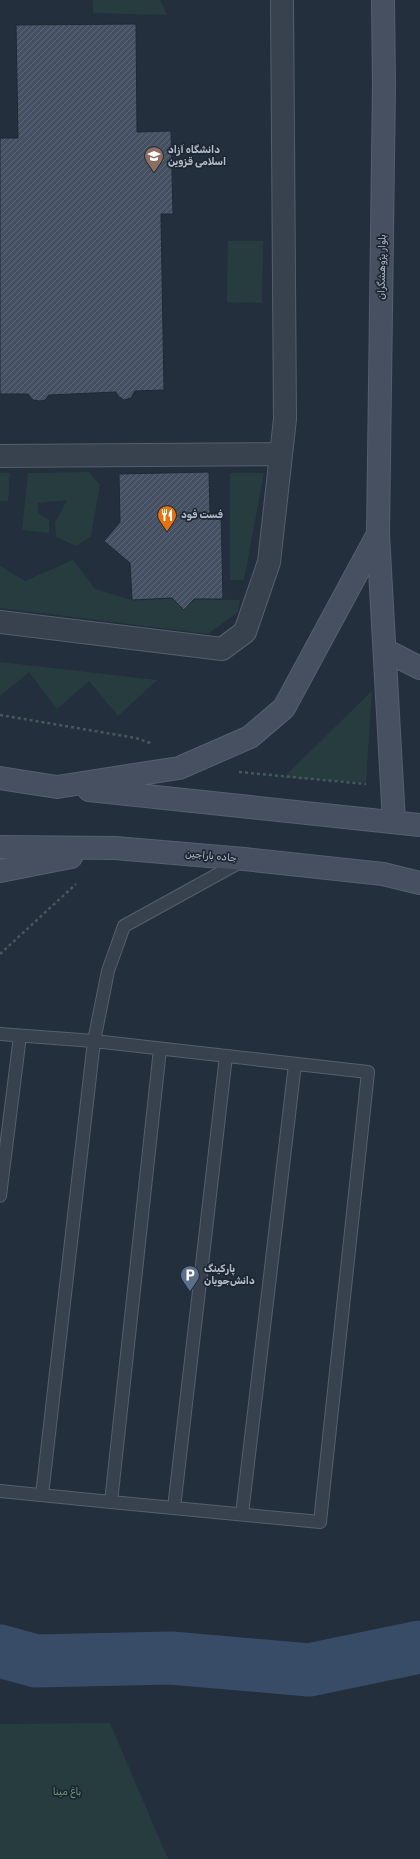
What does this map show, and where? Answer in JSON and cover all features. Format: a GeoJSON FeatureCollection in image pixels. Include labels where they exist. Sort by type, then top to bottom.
{"type":"FeatureCollection","features":[{"type":"Feature","properties":{"kind":"street"},"geometry":{"type":"LineString","coordinates":[[0,622],[222,649],[245,632],[269,562],[285,419],[282,0]]}},
{"type":"Feature","properties":{"kind":"street","name":"بلوار پژوهشگران"},"geometry":{"type":"LineString","coordinates":[[383,0],[384,85],[378,534],[386,650],[394,822]]}},
{"type":"Feature","properties":{"kind":"street"},"geometry":{"type":"LineString","coordinates":[[0,456],[281,454]]}},
{"type":"Feature","properties":{"kind":"street"},"geometry":{"type":"LineString","coordinates":[[0,788],[57,787],[179,768],[250,737],[284,708],[378,534]]}},
{"type":"Feature","properties":{"kind":"street"},"geometry":{"type":"LineString","coordinates":[[386,650],[420,668]]}},
{"type":"Feature","properties":{"kind":"street"},"geometry":{"type":"LineString","coordinates":[[0,778],[57,787],[420,825]]}},
{"type":"Feature","properties":{"kind":"street","name":"جاده باراجین"},"geometry":{"type":"LineString","coordinates":[[0,847],[115,848],[244,859],[383,874],[420,883]]}},
{"type":"Feature","properties":{"kind":"street"},"geometry":{"type":"LineString","coordinates":[[0,871],[115,848]]}},
{"type":"Feature","properties":{"kind":"lane"},"geometry":{"type":"LineString","coordinates":[[386,650],[420,656]]}},
{"type":"Feature","properties":{"kind":"lane"},"geometry":{"type":"LineString","coordinates":[[42,1495],[94,1041],[108,971],[124,926],[244,859]]}},
{"type":"Feature","properties":{"kind":"lane"},"geometry":{"type":"LineString","coordinates":[[0,1034],[94,1041],[368,1072],[320,1522],[0,1491]]}},
{"type":"Feature","properties":{"kind":"lane"},"geometry":{"type":"LineString","coordinates":[[0,1196],[20,1036]]}},
{"type":"Feature","properties":{"kind":"lane"},"geometry":{"type":"LineString","coordinates":[[111,1502],[160,1049]]}},
{"type":"Feature","properties":{"kind":"lane"},"geometry":{"type":"LineString","coordinates":[[174,1508],[226,1056]]}},
{"type":"Feature","properties":{"kind":"lane"},"geometry":{"type":"LineString","coordinates":[[242,1514],[295,1064]]}},
{"type":"Feature","properties":{"kind":"path"},"geometry":{"type":"LineString","coordinates":[[0,715],[136,738],[157,745]]}},
{"type":"Feature","properties":{"kind":"path"},"geometry":{"type":"LineString","coordinates":[[199,760],[233,771],[393,786]]}},
{"type":"Feature","properties":{"kind":"path"},"geometry":{"type":"LineString","coordinates":[[0,954],[81,880]]}},
{"type":"Feature","properties":{"kind":"green space"},"geometry":{"type":"Polygon","coordinates":[[[93,0],[160,0],[167,15],[93,13],[93,0]]]}},
{"type":"Feature","properties":{"kind":"green space"},"geometry":{"type":"Polygon","coordinates":[[[228,241],[263,241],[262,303],[227,302],[228,241]]]}},
{"type":"Feature","properties":{"kind":"green space"},"geometry":{"type":"Polygon","coordinates":[[[89,472],[100,485],[91,536],[76,546],[56,537],[55,523],[67,500],[38,503],[38,513],[49,520],[49,533],[22,530],[28,473],[89,472]]]}},
{"type":"Feature","properties":{"kind":"green space"},"geometry":{"type":"Polygon","coordinates":[[[0,473],[10,473],[8,501],[0,501],[0,473]]]}},
{"type":"Feature","properties":{"kind":"green space"},"geometry":{"type":"Polygon","coordinates":[[[230,473],[264,473],[244,580],[230,580],[230,473]]]}},
{"type":"Feature","properties":{"kind":"green space"},"geometry":{"type":"Polygon","coordinates":[[[73,560],[95,589],[132,600],[172,598],[184,610],[194,599],[240,600],[238,612],[208,634],[0,608],[0,566],[25,581],[73,560]]]}},
{"type":"Feature","properties":{"kind":"green space"},"geometry":{"type":"Polygon","coordinates":[[[0,662],[157,680],[118,716],[89,681],[57,709],[29,672],[0,696],[0,662]]]}},
{"type":"Feature","properties":{"kind":"green space"},"geometry":{"type":"Polygon","coordinates":[[[372,691],[366,782],[283,778],[372,691]]]}},
{"type":"Feature","properties":{"kind":"green space","name":"باغ مینا"},"geometry":{"type":"Polygon","coordinates":[[[110,1723],[168,1859],[0,1859],[0,1724],[110,1723]]]}},
{"type":"Feature","properties":{"kind":"building"},"geometry":{"type":"Polygon","coordinates":[[[136,24],[137,132],[171,131],[173,214],[161,214],[164,390],[135,391],[131,398],[124,400],[118,396],[116,392],[49,395],[45,400],[40,401],[33,400],[28,394],[0,394],[0,138],[18,138],[16,25],[136,24]]]}},
{"type":"Feature","properties":{"kind":"building","name":"فست فود"},"geometry":{"type":"Polygon","coordinates":[[[209,472],[210,513],[221,512],[223,599],[194,599],[184,610],[172,598],[132,600],[130,563],[104,541],[120,522],[119,474],[209,472]]]}},
{"type":"Feature","properties":{"kind":"waterway"},"geometry":{"type":"LineString","coordinates":[[0,1651],[36,1661],[171,1658],[309,1670],[420,1647]]}},
{"type":"Feature","properties":{"kind":"place","name":"دانشگاه آزاد اسلامی قزوین"},"geometry":{"type":"Point","coordinates":[154,173]}},
{"type":"Feature","properties":{"kind":"place","name":"فست فود"},"geometry":{"type":"Point","coordinates":[167,532]}},
{"type":"Feature","properties":{"kind":"place","name":"پارکینگ دانش‌جویان"},"geometry":{"type":"Point","coordinates":[190,1292]}}]}
